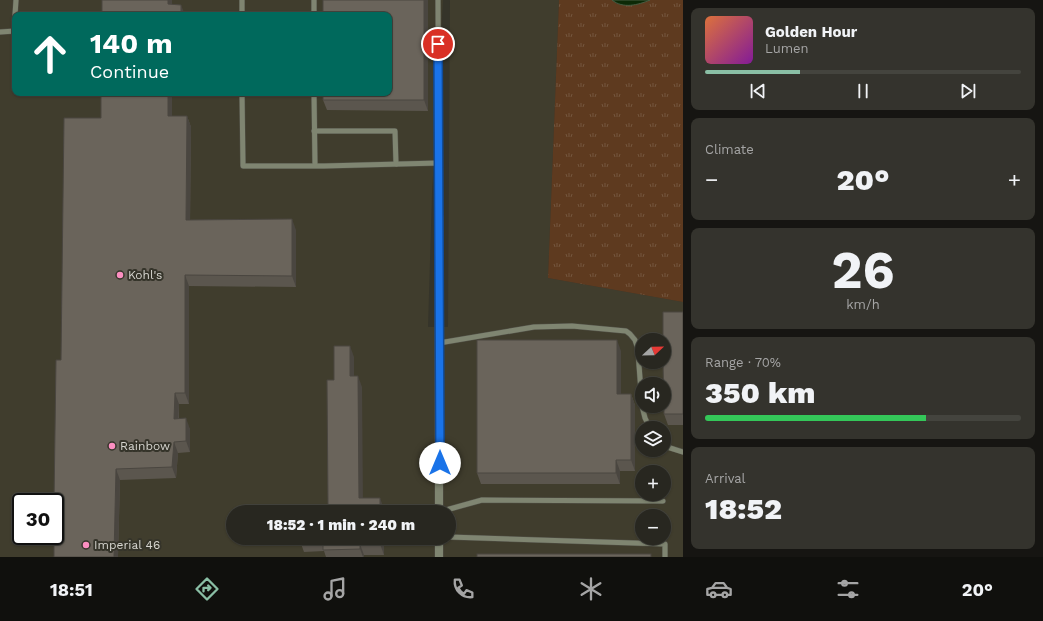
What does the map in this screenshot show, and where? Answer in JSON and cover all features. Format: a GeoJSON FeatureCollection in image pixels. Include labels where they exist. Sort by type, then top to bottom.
{"type":"FeatureCollection","features":[{"type":"Feature","properties":{"kind":"street"},"geometry":{"type":"LineString","coordinates":[[439,217],[439,505]]}},
{"type":"Feature","properties":{"kind":"street"},"geometry":{"type":"LineString","coordinates":[[439,545],[439,557]]}},
{"type":"Feature","properties":{"kind":"lane"},"geometry":{"type":"LineString","coordinates":[[16,0],[16,12]]}},
{"type":"Feature","properties":{"kind":"lane"},"geometry":{"type":"LineString","coordinates":[[242,0],[242,12]]}},
{"type":"Feature","properties":{"kind":"lane"},"geometry":{"type":"LineString","coordinates":[[314,0],[314,12]]}},
{"type":"Feature","properties":{"kind":"lane"},"geometry":{"type":"LineString","coordinates":[[438,0],[439,217]]}},
{"type":"Feature","properties":{"kind":"lane"},"geometry":{"type":"LineString","coordinates":[[0,32],[12,31]]}},
{"type":"Feature","properties":{"kind":"lane"},"geometry":{"type":"LineString","coordinates":[[242,96],[243,166],[438,163]]}},
{"type":"Feature","properties":{"kind":"lane"},"geometry":{"type":"LineString","coordinates":[[314,96],[315,165]]}},
{"type":"Feature","properties":{"kind":"lane"},"geometry":{"type":"LineString","coordinates":[[314,131],[395,132],[396,164]]}},
{"type":"Feature","properties":{"kind":"lane"},"geometry":{"type":"LineString","coordinates":[[439,343],[534,327],[572,326],[626,331],[630,334],[638,349],[640,377]]}},
{"type":"Feature","properties":{"kind":"lane"},"geometry":{"type":"LineString","coordinates":[[671,448],[683,452]]}},
{"type":"Feature","properties":{"kind":"lane"},"geometry":{"type":"LineString","coordinates":[[456,507],[482,500],[635,501]]}},
{"type":"Feature","properties":{"kind":"lane"},"geometry":{"type":"LineString","coordinates":[[456,537],[665,544],[665,557]]}},
{"type":"Feature","properties":{"kind":"shaded area"},"geometry":{"type":"Polygon","coordinates":[[[0,0],[443,0],[432,193],[428,327],[448,327],[450,0],[559,0],[548,278],[683,302],[683,557],[0,557],[0,0]]]}},
{"type":"Feature","properties":{"kind":"shaded area"},"geometry":{"type":"Polygon","coordinates":[[[612,0],[650,0],[636,5],[626,5],[616,3],[612,0]]]}},
{"type":"Feature","properties":{"kind":"green space"},"geometry":{"type":"Polygon","coordinates":[[[559,0],[612,0],[617,4],[641,3],[650,0],[683,0],[683,302],[548,278],[559,0]]]}},
{"type":"Feature","properties":{"kind":"building"},"geometry":{"type":"Polygon","coordinates":[[[102,0],[168,0],[168,4],[181,5],[181,12],[102,12],[102,0]]]}},
{"type":"Feature","properties":{"kind":"building"},"geometry":{"type":"Polygon","coordinates":[[[323,0],[424,0],[424,100],[323,100],[323,96],[392,96],[392,12],[323,12],[323,0]]]}},
{"type":"Feature","properties":{"kind":"building"},"geometry":{"type":"Polygon","coordinates":[[[101,96],[168,96],[168,116],[187,116],[186,220],[292,219],[292,276],[185,275],[185,393],[175,393],[174,419],[186,418],[186,441],[174,442],[172,467],[116,469],[114,557],[54,557],[54,545],[64,545],[64,493],[54,493],[56,360],[61,360],[64,118],[101,118],[101,96]]]}},
{"type":"Feature","properties":{"kind":"building"},"geometry":{"type":"Polygon","coordinates":[[[663,312],[683,312],[683,414],[664,414],[671,413],[671,377],[663,377],[663,369],[671,369],[671,333],[663,333],[663,312]]]}},
{"type":"Feature","properties":{"kind":"building"},"geometry":{"type":"Polygon","coordinates":[[[477,340],[617,340],[617,394],[631,394],[631,460],[616,460],[616,473],[477,473],[477,340]]]}},
{"type":"Feature","properties":{"kind":"building"},"geometry":{"type":"Polygon","coordinates":[[[334,346],[350,346],[350,376],[358,376],[359,498],[380,498],[380,505],[328,505],[327,380],[334,380],[334,346]]]}},
{"type":"Feature","properties":{"kind":"building"},"geometry":{"type":"Polygon","coordinates":[[[323,545],[360,545],[360,549],[323,550],[323,545]]]}},
{"type":"Feature","properties":{"kind":"building"},"geometry":{"type":"Polygon","coordinates":[[[477,554],[651,554],[651,557],[477,557],[477,554]]]}},
{"type":"Feature","properties":{"kind":"place","name":"Kohl's"},"geometry":{"type":"Point","coordinates":[120,275]}},
{"type":"Feature","properties":{"kind":"place","name":"Rainbow"},"geometry":{"type":"Point","coordinates":[112,446]}},
{"type":"Feature","properties":{"kind":"place","name":"Imperial 46"},"geometry":{"type":"Point","coordinates":[86,545]}},
{"type":"Feature","properties":{"kind":"route"},"geometry":{"type":"LineString","coordinates":[[438,44],[440,463]]}}]}
